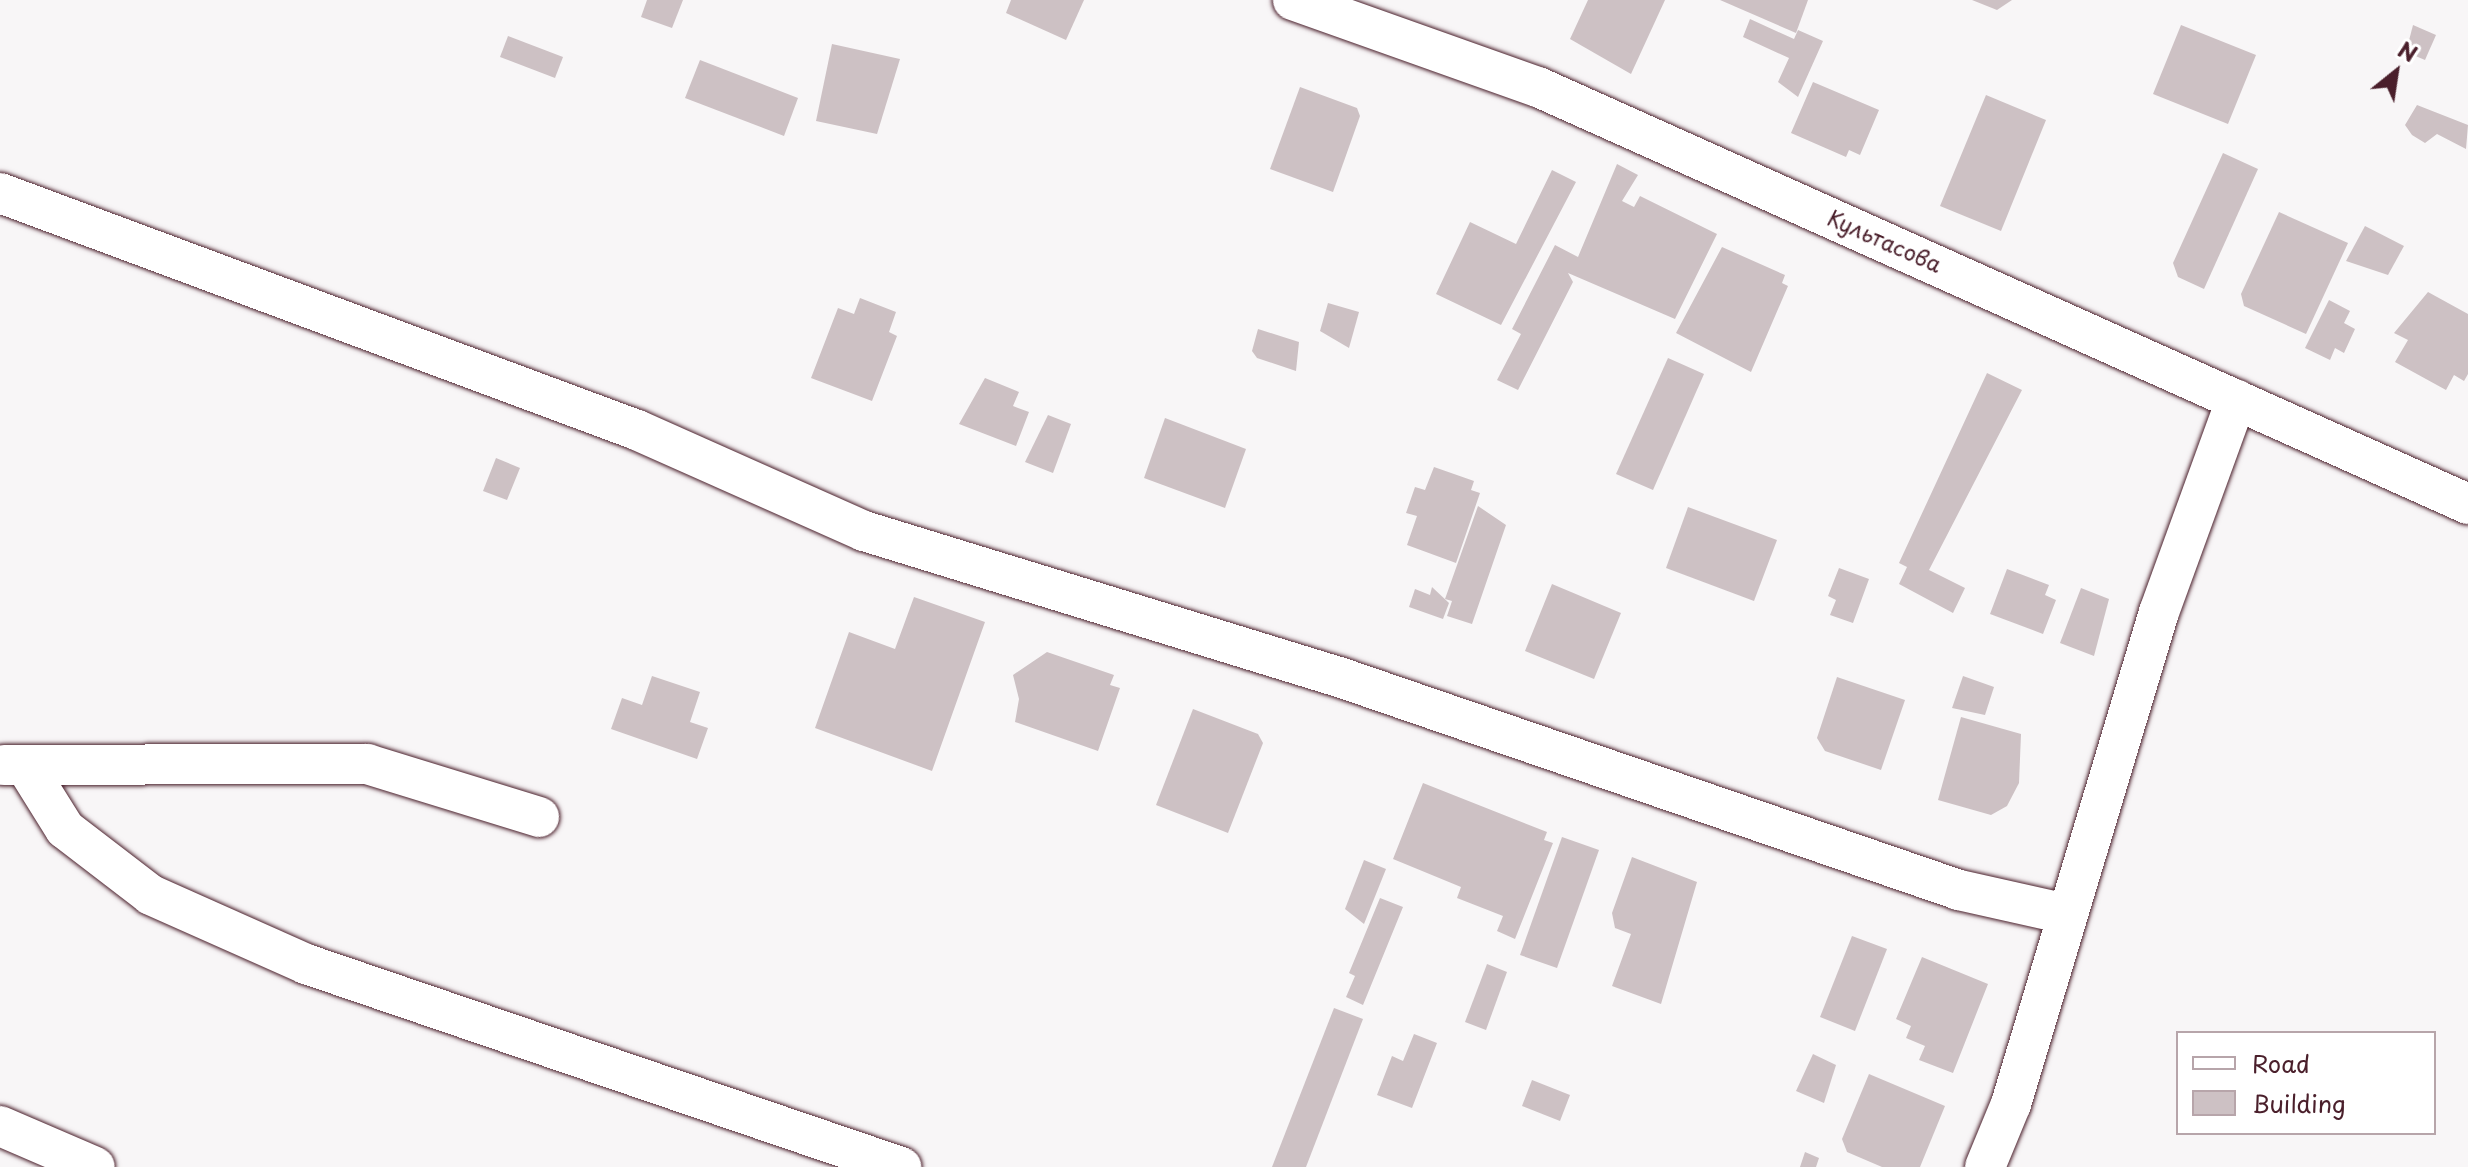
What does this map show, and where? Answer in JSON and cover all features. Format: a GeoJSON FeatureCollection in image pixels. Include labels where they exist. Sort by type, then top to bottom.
{"type":"FeatureCollection","features":[{"type":"Feature","properties":{"kind":"street","name":"Культасова"},"geometry":{"type":"LineString","coordinates":[[1293,0],[1538,87],[2468,504]]}},
{"type":"Feature","properties":{"kind":"street"},"geometry":{"type":"LineString","coordinates":[[0,193],[637,430],[864,531],[1342,678],[1959,890],[2066,914]]}},
{"type":"Feature","properties":{"kind":"street"},"geometry":{"type":"LineString","coordinates":[[1985,1167],[2164,598],[2236,400]]}},
{"type":"Feature","properties":{"kind":"street"},"geometry":{"type":"LineString","coordinates":[[12,765],[367,764],[539,817]]}},
{"type":"Feature","properties":{"kind":"street"},"geometry":{"type":"LineString","coordinates":[[12,765],[65,829],[151,895],[306,964],[901,1167]]}},
{"type":"Feature","properties":{"kind":"street"},"geometry":{"type":"LineString","coordinates":[[0,1126],[95,1167]]}},
{"type":"Feature","properties":{"kind":"building"},"geometry":{"type":"Polygon","coordinates":[[[647,0],[683,0],[672,28],[641,17],[647,0]]]}},
{"type":"Feature","properties":{"kind":"building"},"geometry":{"type":"Polygon","coordinates":[[[1011,0],[1084,0],[1066,40],[1006,13],[1011,0]]]}},
{"type":"Feature","properties":{"kind":"building"},"geometry":{"type":"Polygon","coordinates":[[[1588,0],[1665,0],[1631,74],[1570,39],[1588,0]]]}},
{"type":"Feature","properties":{"kind":"building"},"geometry":{"type":"Polygon","coordinates":[[[1720,0],[1808,0],[1796,33],[1720,0]]]}},
{"type":"Feature","properties":{"kind":"building"},"geometry":{"type":"Polygon","coordinates":[[[1972,0],[2012,0],[1997,10],[1972,0]]]}},
{"type":"Feature","properties":{"kind":"building"},"geometry":{"type":"Polygon","coordinates":[[[1750,19],[1794,39],[1798,30],[1823,41],[1798,97],[1778,82],[1789,58],[1743,37],[1750,19]]]}},
{"type":"Feature","properties":{"kind":"building"},"geometry":{"type":"Polygon","coordinates":[[[2181,25],[2256,55],[2228,124],[2153,94],[2181,25]]]}},
{"type":"Feature","properties":{"kind":"building"},"geometry":{"type":"Polygon","coordinates":[[[2413,25],[2436,35],[2425,60],[2406,52],[2413,25]]]}},
{"type":"Feature","properties":{"kind":"building"},"geometry":{"type":"Polygon","coordinates":[[[508,36],[563,57],[555,78],[500,57],[508,36]]]}},
{"type":"Feature","properties":{"kind":"building"},"geometry":{"type":"Polygon","coordinates":[[[832,44],[900,59],[877,134],[816,121],[832,44]]]}},
{"type":"Feature","properties":{"kind":"building"},"geometry":{"type":"Polygon","coordinates":[[[700,60],[798,98],[784,136],[685,98],[700,60]]]}},
{"type":"Feature","properties":{"kind":"building"},"geometry":{"type":"Polygon","coordinates":[[[1813,82],[1879,110],[1860,155],[1849,150],[1846,157],[1791,133],[1813,82]]]}},
{"type":"Feature","properties":{"kind":"building"},"geometry":{"type":"Polygon","coordinates":[[[1300,87],[1357,108],[1360,116],[1333,192],[1270,169],[1300,87]]]}},
{"type":"Feature","properties":{"kind":"building"},"geometry":{"type":"Polygon","coordinates":[[[1986,95],[2046,120],[2001,231],[1940,206],[1986,95]]]}},
{"type":"Feature","properties":{"kind":"building"},"geometry":{"type":"Polygon","coordinates":[[[2417,105],[2468,125],[2466,149],[2437,134],[2425,143],[2412,135],[2405,125],[2417,105]]]}},
{"type":"Feature","properties":{"kind":"building"},"geometry":{"type":"Polygon","coordinates":[[[2223,153],[2258,169],[2204,289],[2178,277],[2173,263],[2223,153]]]}},
{"type":"Feature","properties":{"kind":"building"},"geometry":{"type":"Polygon","coordinates":[[[1617,164],[1638,175],[1622,201],[1634,207],[1640,196],[1717,234],[1675,319],[1568,273],[1573,282],[1518,390],[1497,380],[1521,334],[1512,329],[1555,245],[1578,257],[1617,164]]]}},
{"type":"Feature","properties":{"kind":"building"},"geometry":{"type":"Polygon","coordinates":[[[1552,170],[1576,182],[1501,325],[1436,294],[1470,222],[1516,244],[1552,170]]]}},
{"type":"Feature","properties":{"kind":"building"},"geometry":{"type":"Polygon","coordinates":[[[2279,212],[2348,243],[2306,334],[2244,306],[2241,294],[2279,212]]]}},
{"type":"Feature","properties":{"kind":"building"},"geometry":{"type":"Polygon","coordinates":[[[2365,226],[2404,246],[2388,275],[2346,261],[2365,226]]]}},
{"type":"Feature","properties":{"kind":"building"},"geometry":{"type":"Polygon","coordinates":[[[1722,247],[1785,275],[1782,283],[1788,286],[1751,372],[1676,333],[1722,247]]]}},
{"type":"Feature","properties":{"kind":"building"},"geometry":{"type":"Polygon","coordinates":[[[2428,292],[2468,314],[2468,374],[2464,381],[2454,375],[2446,390],[2395,362],[2408,340],[2394,333],[2428,292]]]}},
{"type":"Feature","properties":{"kind":"building"},"geometry":{"type":"Polygon","coordinates":[[[860,298],[896,312],[889,332],[897,336],[872,401],[811,378],[838,308],[854,314],[860,298]]]}},
{"type":"Feature","properties":{"kind":"building"},"geometry":{"type":"Polygon","coordinates":[[[2329,300],[2350,311],[2344,323],[2355,329],[2344,353],[2335,348],[2330,360],[2305,348],[2329,300]]]}},
{"type":"Feature","properties":{"kind":"building"},"geometry":{"type":"Polygon","coordinates":[[[1328,303],[1359,312],[1349,348],[1320,331],[1328,303]]]}},
{"type":"Feature","properties":{"kind":"building"},"geometry":{"type":"Polygon","coordinates":[[[1258,329],[1299,342],[1296,371],[1257,358],[1252,351],[1258,329]]]}},
{"type":"Feature","properties":{"kind":"building"},"geometry":{"type":"Polygon","coordinates":[[[1668,358],[1704,374],[1653,490],[1616,474],[1668,358]]]}},
{"type":"Feature","properties":{"kind":"building"},"geometry":{"type":"Polygon","coordinates":[[[1987,373],[2022,390],[1929,570],[1965,588],[1953,613],[1899,584],[1907,567],[1899,563],[1987,373]]]}},
{"type":"Feature","properties":{"kind":"building"},"geometry":{"type":"Polygon","coordinates":[[[985,378],[1019,392],[1013,406],[1029,412],[1016,446],[959,424],[985,378]]]}},
{"type":"Feature","properties":{"kind":"building"},"geometry":{"type":"Polygon","coordinates":[[[1048,415],[1071,424],[1053,473],[1025,462],[1048,415]]]}},
{"type":"Feature","properties":{"kind":"building"},"geometry":{"type":"Polygon","coordinates":[[[1165,418],[1246,449],[1225,508],[1144,478],[1165,418]]]}},
{"type":"Feature","properties":{"kind":"building"},"geometry":{"type":"Polygon","coordinates":[[[496,458],[520,468],[507,500],[483,491],[496,458]]]}},
{"type":"Feature","properties":{"kind":"building"},"geometry":{"type":"Polygon","coordinates":[[[1434,467],[1474,481],[1471,490],[1480,493],[1456,563],[1407,545],[1417,516],[1406,513],[1415,487],[1425,490],[1434,467]]]}},
{"type":"Feature","properties":{"kind":"building"},"geometry":{"type":"Polygon","coordinates":[[[1478,506],[1506,525],[1472,624],[1447,616],[1452,601],[1445,599],[1478,506]]]}},
{"type":"Feature","properties":{"kind":"building"},"geometry":{"type":"Polygon","coordinates":[[[1688,507],[1777,540],[1754,601],[1666,568],[1688,507]]]}},
{"type":"Feature","properties":{"kind":"building"},"geometry":{"type":"Polygon","coordinates":[[[1839,568],[1869,579],[1853,623],[1830,615],[1836,600],[1828,596],[1839,568]]]}},
{"type":"Feature","properties":{"kind":"building"},"geometry":{"type":"Polygon","coordinates":[[[2007,569],[2049,585],[2045,595],[2056,600],[2043,634],[1990,614],[2007,569]]]}},
{"type":"Feature","properties":{"kind":"building"},"geometry":{"type":"Polygon","coordinates":[[[1552,584],[1621,613],[1594,679],[1525,651],[1552,584]]]}},
{"type":"Feature","properties":{"kind":"building"},"geometry":{"type":"Polygon","coordinates":[[[1432,587],[1449,603],[1443,619],[1409,607],[1415,589],[1430,595],[1432,587]]]}},
{"type":"Feature","properties":{"kind":"building"},"geometry":{"type":"Polygon","coordinates":[[[2081,588],[2109,599],[2094,656],[2060,643],[2081,588]]]}},
{"type":"Feature","properties":{"kind":"building"},"geometry":{"type":"Polygon","coordinates":[[[914,597],[985,622],[932,771],[815,728],[849,632],[895,649],[914,597]]]}},
{"type":"Feature","properties":{"kind":"building"},"geometry":{"type":"Polygon","coordinates":[[[1047,652],[1114,675],[1110,685],[1120,688],[1098,751],[1015,722],[1019,699],[1013,675],[1047,652]]]}},
{"type":"Feature","properties":{"kind":"building"},"geometry":{"type":"Polygon","coordinates":[[[652,676],[700,692],[690,722],[708,728],[697,759],[611,729],[622,698],[642,705],[652,676]]]}},
{"type":"Feature","properties":{"kind":"building"},"geometry":{"type":"Polygon","coordinates":[[[1963,676],[1994,687],[1985,715],[1952,708],[1963,676]]]}},
{"type":"Feature","properties":{"kind":"building"},"geometry":{"type":"Polygon","coordinates":[[[1837,677],[1905,700],[1881,770],[1825,751],[1817,738],[1837,677]]]}},
{"type":"Feature","properties":{"kind":"building"},"geometry":{"type":"Polygon","coordinates":[[[1193,709],[1258,734],[1263,743],[1228,833],[1156,805],[1193,709]]]}},
{"type":"Feature","properties":{"kind":"building"},"geometry":{"type":"Polygon","coordinates":[[[1961,717],[2021,734],[2019,783],[2007,806],[1991,815],[1938,800],[1961,717]]]}},
{"type":"Feature","properties":{"kind":"building"},"geometry":{"type":"Polygon","coordinates":[[[1423,783],[1547,832],[1544,840],[1553,843],[1515,939],[1497,931],[1503,916],[1457,898],[1461,887],[1393,859],[1423,783]]]}},
{"type":"Feature","properties":{"kind":"building"},"geometry":{"type":"Polygon","coordinates":[[[1562,837],[1599,850],[1557,968],[1520,955],[1562,837]]]}},
{"type":"Feature","properties":{"kind":"building"},"geometry":{"type":"Polygon","coordinates":[[[1632,857],[1697,882],[1661,1004],[1612,986],[1631,934],[1615,928],[1612,913],[1632,857]]]}},
{"type":"Feature","properties":{"kind":"building"},"geometry":{"type":"Polygon","coordinates":[[[1364,860],[1386,869],[1364,924],[1345,909],[1364,860]]]}},
{"type":"Feature","properties":{"kind":"building"},"geometry":{"type":"Polygon","coordinates":[[[1380,898],[1403,907],[1363,1005],[1346,997],[1355,976],[1349,973],[1380,898]]]}},
{"type":"Feature","properties":{"kind":"building"},"geometry":{"type":"Polygon","coordinates":[[[1852,936],[1887,949],[1855,1031],[1820,1017],[1852,936]]]}},
{"type":"Feature","properties":{"kind":"building"},"geometry":{"type":"Polygon","coordinates":[[[1922,957],[1988,984],[1953,1073],[1919,1060],[1925,1046],[1906,1038],[1911,1026],[1896,1019],[1922,957]]]}},
{"type":"Feature","properties":{"kind":"building"},"geometry":{"type":"Polygon","coordinates":[[[1487,964],[1507,972],[1486,1030],[1465,1022],[1487,964]]]}},
{"type":"Feature","properties":{"kind":"building"},"geometry":{"type":"Polygon","coordinates":[[[1334,1008],[1363,1019],[1306,1167],[1272,1167],[1334,1008]]]}},
{"type":"Feature","properties":{"kind":"building"},"geometry":{"type":"Polygon","coordinates":[[[1414,1034],[1437,1043],[1412,1108],[1377,1095],[1392,1056],[1403,1061],[1414,1034]]]}},
{"type":"Feature","properties":{"kind":"building"},"geometry":{"type":"Polygon","coordinates":[[[1813,1054],[1836,1065],[1824,1103],[1796,1091],[1813,1054]]]}},
{"type":"Feature","properties":{"kind":"building"},"geometry":{"type":"Polygon","coordinates":[[[1869,1074],[1945,1106],[1920,1167],[1882,1167],[1847,1152],[1842,1139],[1869,1074]]]}},
{"type":"Feature","properties":{"kind":"building"},"geometry":{"type":"Polygon","coordinates":[[[1532,1080],[1570,1095],[1560,1121],[1522,1106],[1532,1080]]]}},
{"type":"Feature","properties":{"kind":"building"},"geometry":{"type":"Polygon","coordinates":[[[1805,1152],[1819,1158],[1816,1167],[1800,1167],[1805,1152]]]}}]}
